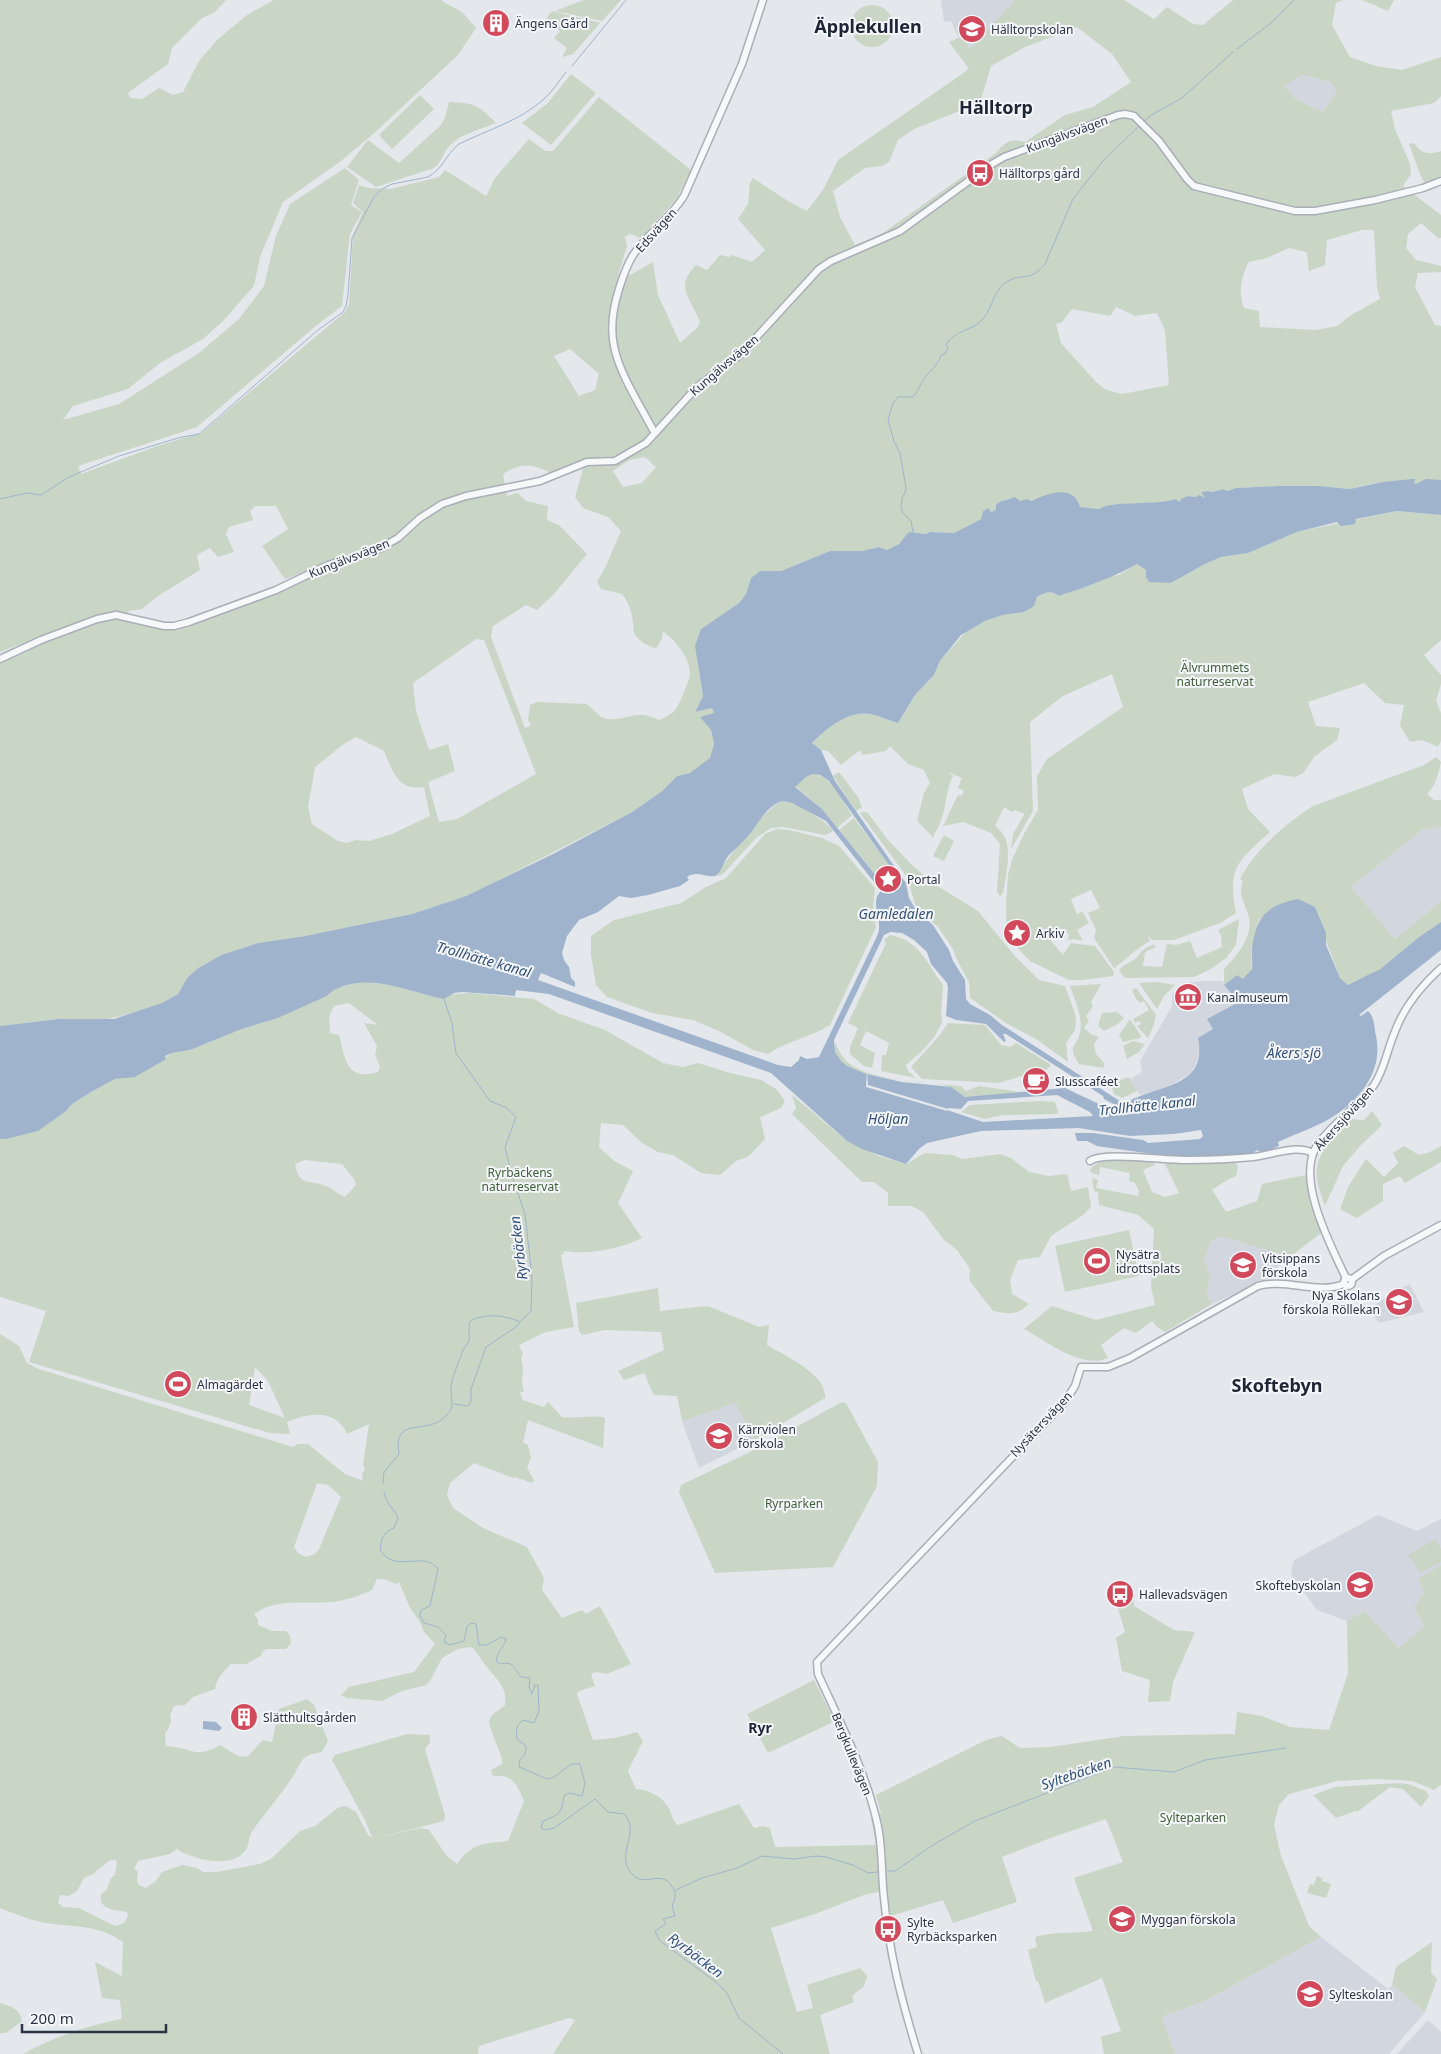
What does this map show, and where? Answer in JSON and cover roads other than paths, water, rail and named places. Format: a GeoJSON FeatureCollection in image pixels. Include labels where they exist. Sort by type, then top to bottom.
{"type":"FeatureCollection","features":[{"type":"Feature","properties":{"kind":"street","name":"Edsvägen"},"geometry":{"type":"LineString","coordinates":[[656,432],[653,430],[624,374],[614,348],[612,330],[614,307],[620,283],[634,253],[671,214],[684,196],[742,64],[763,0]]}},
{"type":"Feature","properties":{"kind":"street","name":"Kungälvsvägen"},"geometry":{"type":"LineString","coordinates":[[0,659],[50,636],[97,619],[116,615],[164,626],[174,626],[189,622],[276,590],[328,565],[380,548],[398,538],[420,518],[442,504],[466,496],[540,481],[587,462],[612,462],[637,450],[698,386],[740,355],[755,341],[818,269],[831,261],[900,231],[992,164],[1118,115],[1134,116],[1168,151],[1186,179],[1194,186],[1295,211],[1338,208],[1423,188],[1441,181]]}},
{"type":"Feature","properties":{"kind":"street","name":"Åkerssjövägen"},"geometry":{"type":"LineString","coordinates":[[1090,1161],[1099,1157],[1172,1160],[1255,1157],[1296,1149],[1313,1153],[1326,1134],[1374,1085],[1402,1016],[1420,990],[1441,968]]}},
{"type":"Feature","properties":{"kind":"street"},"geometry":{"type":"LineString","coordinates":[[1313,1153],[1309,1169],[1312,1191],[1325,1230],[1347,1280]]}},
{"type":"Feature","properties":{"kind":"street","name":"Nysätersvägen"},"geometry":{"type":"LineString","coordinates":[[817,1662],[1064,1403],[1075,1386],[1081,1367],[1108,1367],[1130,1358],[1258,1286],[1275,1284],[1321,1288],[1347,1280],[1384,1256],[1441,1224]]}},
{"type":"Feature","properties":{"kind":"street","name":"Bergkullevägen"},"geometry":{"type":"LineString","coordinates":[[817,1662],[818,1674],[862,1773],[878,1823],[891,1956],[904,2012],[918,2054]]}},
{"type":"Feature","properties":{"kind":"water"},"geometry":{"type":"Polygon","coordinates":[[[1415,479],[1414,483],[1416,484],[1426,479],[1441,480],[1441,515],[1397,511],[1356,519],[1355,524],[1341,526],[1337,522],[1297,532],[1248,553],[1221,557],[1171,583],[1149,582],[1146,577],[1146,570],[1137,564],[1111,577],[1059,596],[1050,592],[1046,593],[1037,597],[1034,606],[1024,612],[1003,615],[985,621],[961,635],[940,661],[934,675],[915,695],[898,723],[862,713],[839,721],[812,743],[821,750],[835,781],[906,883],[909,898],[916,910],[933,925],[949,950],[953,961],[965,980],[966,999],[970,1004],[990,1015],[1002,1025],[1129,1107],[1131,1100],[1180,1081],[1189,1075],[1196,1066],[1199,1054],[1198,1038],[1213,1029],[1207,1019],[1239,1002],[1224,985],[1237,975],[1243,979],[1252,969],[1252,952],[1256,929],[1264,915],[1277,905],[1298,899],[1315,907],[1326,933],[1326,945],[1340,978],[1348,985],[1379,970],[1419,937],[1441,922],[1441,950],[1359,1015],[1361,1016],[1368,1011],[1372,1016],[1377,1048],[1377,1060],[1374,1070],[1363,1090],[1346,1107],[1331,1118],[1278,1142],[1279,1146],[1261,1154],[1258,1150],[1246,1156],[1180,1158],[1097,1146],[1087,1141],[1077,1141],[1075,1133],[1093,1133],[1143,1140],[1148,1143],[1200,1139],[1203,1136],[1201,1130],[1174,1134],[1130,1136],[1079,1128],[981,1131],[927,1143],[906,1164],[862,1149],[847,1141],[771,1073],[549,994],[516,990],[515,996],[462,992],[454,993],[444,999],[396,986],[372,983],[347,985],[278,1018],[242,1029],[190,1050],[172,1053],[165,1056],[166,1059],[135,1077],[115,1079],[91,1092],[72,1104],[66,1111],[38,1131],[0,1139],[0,1026],[58,1019],[114,1019],[162,1003],[178,994],[187,978],[197,969],[221,955],[258,943],[305,936],[412,914],[466,896],[553,854],[632,812],[661,792],[677,776],[690,773],[710,758],[714,744],[711,730],[700,717],[714,713],[712,708],[695,712],[703,696],[695,646],[701,629],[739,603],[746,594],[751,578],[760,571],[781,571],[830,551],[862,551],[879,547],[887,550],[899,544],[909,532],[926,534],[930,532],[954,533],[981,519],[983,511],[988,508],[991,512],[996,510],[996,505],[999,502],[1015,497],[1020,501],[1027,499],[1032,501],[1045,495],[1060,492],[1072,495],[1080,507],[1099,509],[1105,506],[1175,499],[1180,502],[1181,499],[1188,496],[1196,497],[1199,495],[1205,498],[1201,492],[1224,489],[1227,491],[1236,488],[1319,486],[1350,489],[1383,482],[1415,479]],[[813,774],[806,777],[795,787],[822,809],[885,887],[894,881],[894,872],[829,781],[820,775],[813,774]],[[783,801],[768,810],[748,836],[729,855],[717,875],[695,874],[687,877],[689,880],[680,886],[631,898],[619,896],[598,912],[579,920],[567,936],[562,953],[569,967],[571,978],[575,982],[575,987],[541,973],[538,980],[778,1065],[791,1067],[799,1060],[800,1056],[807,1059],[819,1057],[878,934],[879,923],[876,900],[881,891],[826,821],[792,803],[783,801]],[[890,932],[884,935],[834,1040],[835,1052],[847,1066],[866,1074],[902,1082],[951,1087],[965,1097],[1065,1088],[1116,1112],[1122,1112],[1123,1109],[1104,1099],[1103,1096],[1006,1034],[1003,1034],[1006,1041],[1004,1042],[986,1024],[956,1020],[946,1016],[947,983],[931,964],[927,952],[914,940],[902,933],[890,932]],[[1057,1095],[968,1101],[961,1109],[948,1108],[947,1110],[983,1122],[1093,1116],[1090,1112],[1057,1095]]]}},
{"type":"Feature","properties":{"kind":"water"},"geometry":{"type":"Polygon","coordinates":[[[203,1721],[216,1722],[222,1728],[219,1731],[203,1729],[203,1721]]]}},
{"type":"Feature","properties":{"kind":"waterway"},"geometry":{"type":"LineString","coordinates":[[572,66],[626,0]]}},
{"type":"Feature","properties":{"kind":"waterway"},"geometry":{"type":"LineString","coordinates":[[1237,49],[1271,23],[1294,0]]}},
{"type":"Feature","properties":{"kind":"waterway"},"geometry":{"type":"LineString","coordinates":[[1143,122],[1153,114],[1182,98],[1233,52]]}},
{"type":"Feature","properties":{"kind":"waterway"},"geometry":{"type":"LineString","coordinates":[[0,499],[27,493],[41,495],[69,477],[119,456],[178,438],[199,434],[318,330],[343,312],[348,295],[352,238],[374,197],[382,189],[392,184],[428,177],[433,174],[459,144],[514,119],[535,107],[550,93],[566,72]]}},
{"type":"Feature","properties":{"kind":"waterway"},"geometry":{"type":"LineString","coordinates":[[913,532],[911,521],[903,513],[901,507],[906,490],[900,453],[894,441],[888,420],[893,403],[898,397],[913,397],[941,355],[945,354],[948,348],[946,345],[949,340],[983,319],[1001,286],[1016,278],[1030,276],[1045,264],[1073,199],[1103,161],[1139,126]]}},
{"type":"Feature","properties":{"kind":"waterway","name":"Ryrbäcken"},"geometry":{"type":"LineString","coordinates":[[383,1483],[384,1472],[399,1454],[398,1442],[401,1434],[406,1430],[439,1421],[450,1411],[452,1405],[451,1383],[463,1350],[469,1340],[470,1321],[476,1318],[495,1316],[520,1322],[531,1311],[532,1277],[525,1214],[511,1173],[505,1147],[516,1117],[507,1108],[490,1101],[456,1053],[452,1023],[444,999]]}},
{"type":"Feature","properties":{"kind":"waterway","name":"Ryrbäcken"},"geometry":{"type":"LineString","coordinates":[[454,1404],[468,1406],[471,1401],[471,1389],[486,1347],[519,1323]]}},
{"type":"Feature","properties":{"kind":"waterway","name":"Ryrbäcken"},"geometry":{"type":"LineString","coordinates":[[384,1492],[387,1501],[398,1518],[394,1528],[383,1536],[380,1550],[388,1558],[395,1561],[428,1562],[438,1569],[430,1606],[421,1610],[420,1615],[424,1623],[438,1627],[446,1635],[444,1642],[450,1645],[464,1641],[467,1627],[471,1623],[476,1624],[479,1645],[487,1645],[501,1637],[506,1639],[496,1661],[500,1664],[511,1664],[521,1677],[530,1678],[529,1688],[532,1694],[535,1685],[538,1685],[539,1711],[534,1723],[523,1720],[517,1728],[517,1739],[526,1746],[525,1754],[520,1759],[519,1767],[548,1779],[553,1778],[571,1765],[580,1764],[585,1783],[582,1796],[569,1793],[564,1796],[559,1813],[543,1821],[541,1828],[546,1830],[554,1828],[595,1799],[608,1812],[624,1814],[629,1821],[630,1828],[626,1860],[633,1875],[643,1880],[663,1879],[667,1881],[675,1893],[672,1906],[675,1916],[663,1919],[666,1924],[655,1931],[660,1941],[716,1982],[727,1993],[739,2018],[783,2054]]}},
{"type":"Feature","properties":{"kind":"waterway","name":"Syltebäcken"},"geometry":{"type":"LineString","coordinates":[[888,1871],[895,1871],[933,1845],[975,1821],[1114,1767],[1174,1772],[1205,1760],[1286,1748]]}},
{"type":"Feature","properties":{"kind":"waterway","name":"Syltebäcken"},"geometry":{"type":"LineString","coordinates":[[676,1890],[702,1878],[737,1868],[762,1856],[794,1859],[816,1856],[826,1857],[853,1865],[868,1873],[877,1872]]}},
{"type":"Feature","properties":{"kind":"place","name":"Ängens Gård"},"geometry":{"type":"Point","coordinates":[496,23]}},
{"type":"Feature","properties":{"kind":"place","name":"Hälltorpskolan"},"geometry":{"type":"Point","coordinates":[972,29]}},
{"type":"Feature","properties":{"kind":"place","name":"Hälltorps gård"},"geometry":{"type":"Point","coordinates":[980,173]}},
{"type":"Feature","properties":{"kind":"place","name":"Portal"},"geometry":{"type":"Point","coordinates":[888,879]}},
{"type":"Feature","properties":{"kind":"place","name":"Arkiv"},"geometry":{"type":"Point","coordinates":[1017,933]}},
{"type":"Feature","properties":{"kind":"place","name":"Kanalmuseum"},"geometry":{"type":"Point","coordinates":[1188,997]}},
{"type":"Feature","properties":{"kind":"place","name":"Slusscaféet"},"geometry":{"type":"Point","coordinates":[1036,1081]}},
{"type":"Feature","properties":{"kind":"place","name":"Nysätra idrottsplats"},"geometry":{"type":"Point","coordinates":[1097,1261]}},
{"type":"Feature","properties":{"kind":"place","name":"Vitsippans förskola"},"geometry":{"type":"Point","coordinates":[1243,1265]}},
{"type":"Feature","properties":{"kind":"place","name":"Nya Skolans förskola Röllekan"},"geometry":{"type":"Point","coordinates":[1399,1302]}},
{"type":"Feature","properties":{"kind":"place","name":"Almagärdet"},"geometry":{"type":"Point","coordinates":[178,1384]}},
{"type":"Feature","properties":{"kind":"place","name":"Kärrviolen förskola"},"geometry":{"type":"Point","coordinates":[719,1436]}},
{"type":"Feature","properties":{"kind":"place","name":"Skoftebyskolan"},"geometry":{"type":"Point","coordinates":[1360,1585]}},
{"type":"Feature","properties":{"kind":"place","name":"Hallevadsvägen"},"geometry":{"type":"Point","coordinates":[1120,1594]}},
{"type":"Feature","properties":{"kind":"place","name":"Slätthultsgården"},"geometry":{"type":"Point","coordinates":[244,1717]}},
{"type":"Feature","properties":{"kind":"place","name":"Myggan förskola"},"geometry":{"type":"Point","coordinates":[1122,1919]}},
{"type":"Feature","properties":{"kind":"place","name":"Sylte Ryrbäcksparken"},"geometry":{"type":"Point","coordinates":[888,1929]}},
{"type":"Feature","properties":{"kind":"place","name":"Sylteskolan"},"geometry":{"type":"Point","coordinates":[1310,1994]}},
{"type":"Feature","properties":{"kind":"district","name":"Äpplekullen"},"geometry":{"type":"Point","coordinates":[868,26]}},
{"type":"Feature","properties":{"kind":"district","name":"Hälltorp"},"geometry":{"type":"Point","coordinates":[996,107]}},
{"type":"Feature","properties":{"kind":"district","name":"Skoftebyn"},"geometry":{"type":"Point","coordinates":[1277,1385]}},
{"type":"Feature","properties":{"kind":"district","name":"Ryr"},"geometry":{"type":"Point","coordinates":[760,1727]}},
{"type":"Feature","properties":{"kind":"park label","name":"Älvrummets naturreservat"},"geometry":{"type":"Point","coordinates":[1215,674]}},
{"type":"Feature","properties":{"kind":"park label","name":"Ryrbäckens naturreservat"},"geometry":{"type":"Point","coordinates":[520,1179]}},
{"type":"Feature","properties":{"kind":"park label","name":"Ryrparken"},"geometry":{"type":"Point","coordinates":[794,1503]}},
{"type":"Feature","properties":{"kind":"park label","name":"Sylteparken"},"geometry":{"type":"Point","coordinates":[1193,1817]}},
{"type":"Feature","properties":{"kind":"water label","name":"Gamledalen"},"geometry":{"type":"Point","coordinates":[896,913]}},
{"type":"Feature","properties":{"kind":"water label","name":"Trollhätte kanal"},"geometry":{"type":"Point","coordinates":[484,959]}},
{"type":"Feature","properties":{"kind":"water label","name":"Åkers sjö"},"geometry":{"type":"Point","coordinates":[1294,1052]}},
{"type":"Feature","properties":{"kind":"water label","name":"Trollhätte kanal"},"geometry":{"type":"Point","coordinates":[1147,1105]}},
{"type":"Feature","properties":{"kind":"water label","name":"Höljan"},"geometry":{"type":"Point","coordinates":[888,1118]}}]}
